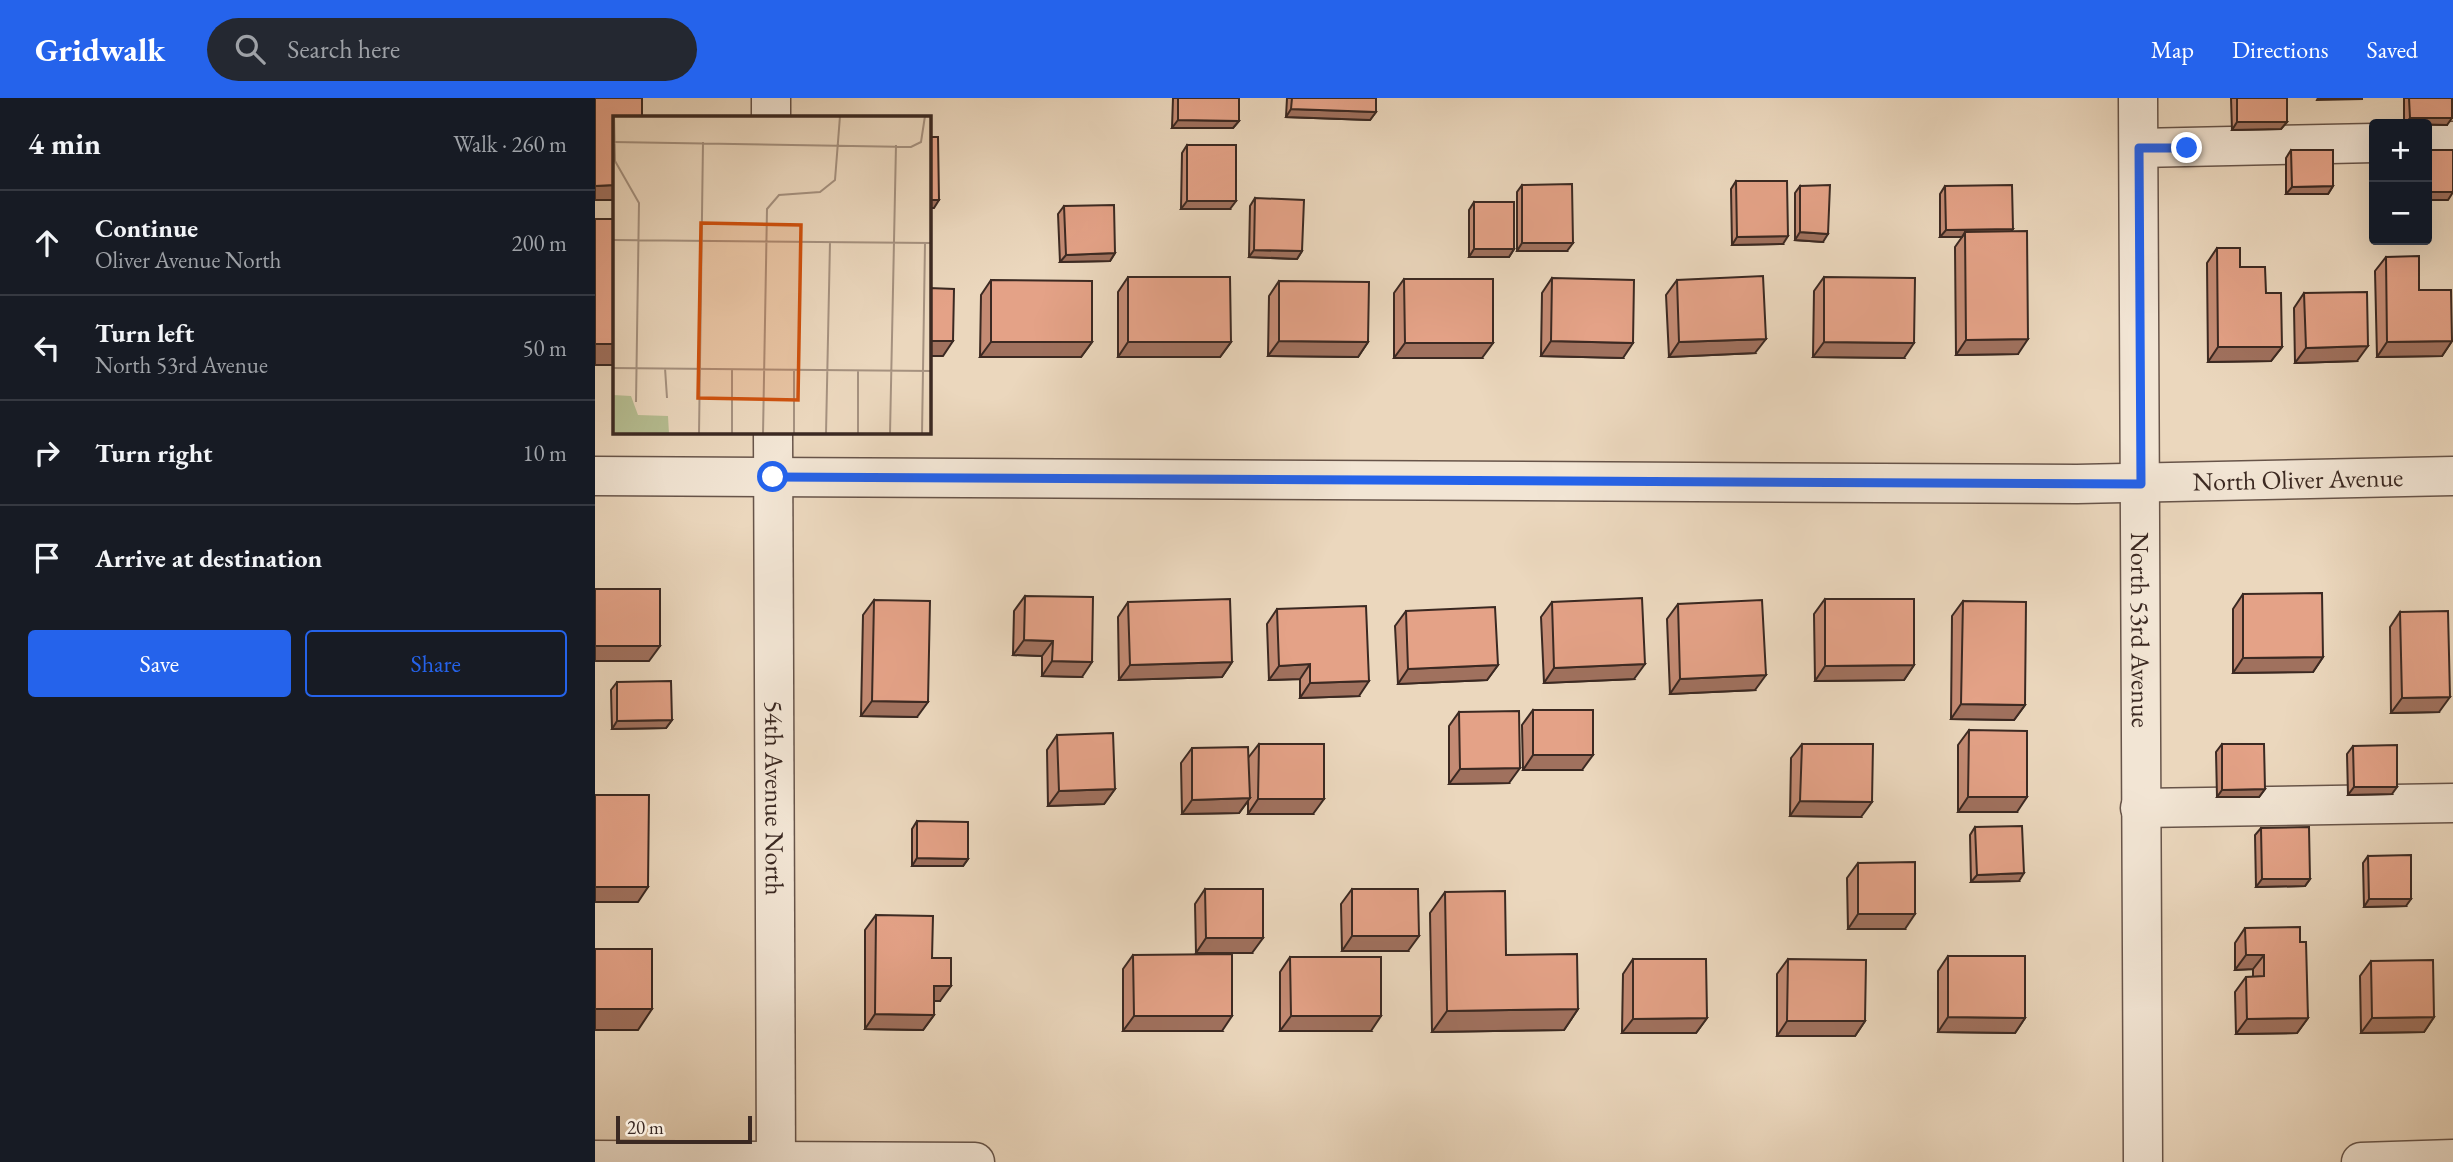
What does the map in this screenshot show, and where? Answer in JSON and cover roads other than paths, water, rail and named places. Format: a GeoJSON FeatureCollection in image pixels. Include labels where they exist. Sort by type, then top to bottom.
{"type":"FeatureCollection","features":[{"type":"Feature","properties":{"kind":"street"},"geometry":{"type":"LineString","coordinates":[[771,98],[771,116]]}},
{"type":"Feature","properties":{"kind":"street","name":"North 53rd Avenue"},"geometry":{"type":"LineString","coordinates":[[2138,98],[2143,1162]]}},
{"type":"Feature","properties":{"kind":"street"},"geometry":{"type":"LineString","coordinates":[[2432,142],[2453,141]]}},
{"type":"Feature","properties":{"kind":"street"},"geometry":{"type":"LineString","coordinates":[[2139,148],[2369,143]]}},
{"type":"Feature","properties":{"kind":"street","name":"54th Avenue North"},"geometry":{"type":"LineString","coordinates":[[773,434],[776,1161]]}},
{"type":"Feature","properties":{"kind":"street","name":"North Oliver Avenue"},"geometry":{"type":"LineString","coordinates":[[595,476],[2141,484],[2453,476]]}},
{"type":"Feature","properties":{"kind":"street"},"geometry":{"type":"LineString","coordinates":[[2140,808],[2453,803]]}},
{"type":"Feature","properties":{"kind":"street"},"geometry":{"type":"LineString","coordinates":[[2361,1162],[2453,1159]]}},
{"type":"Feature","properties":{"kind":"street"},"geometry":{"type":"LineString","coordinates":[[595,1160],[975,1162]]}}]}
